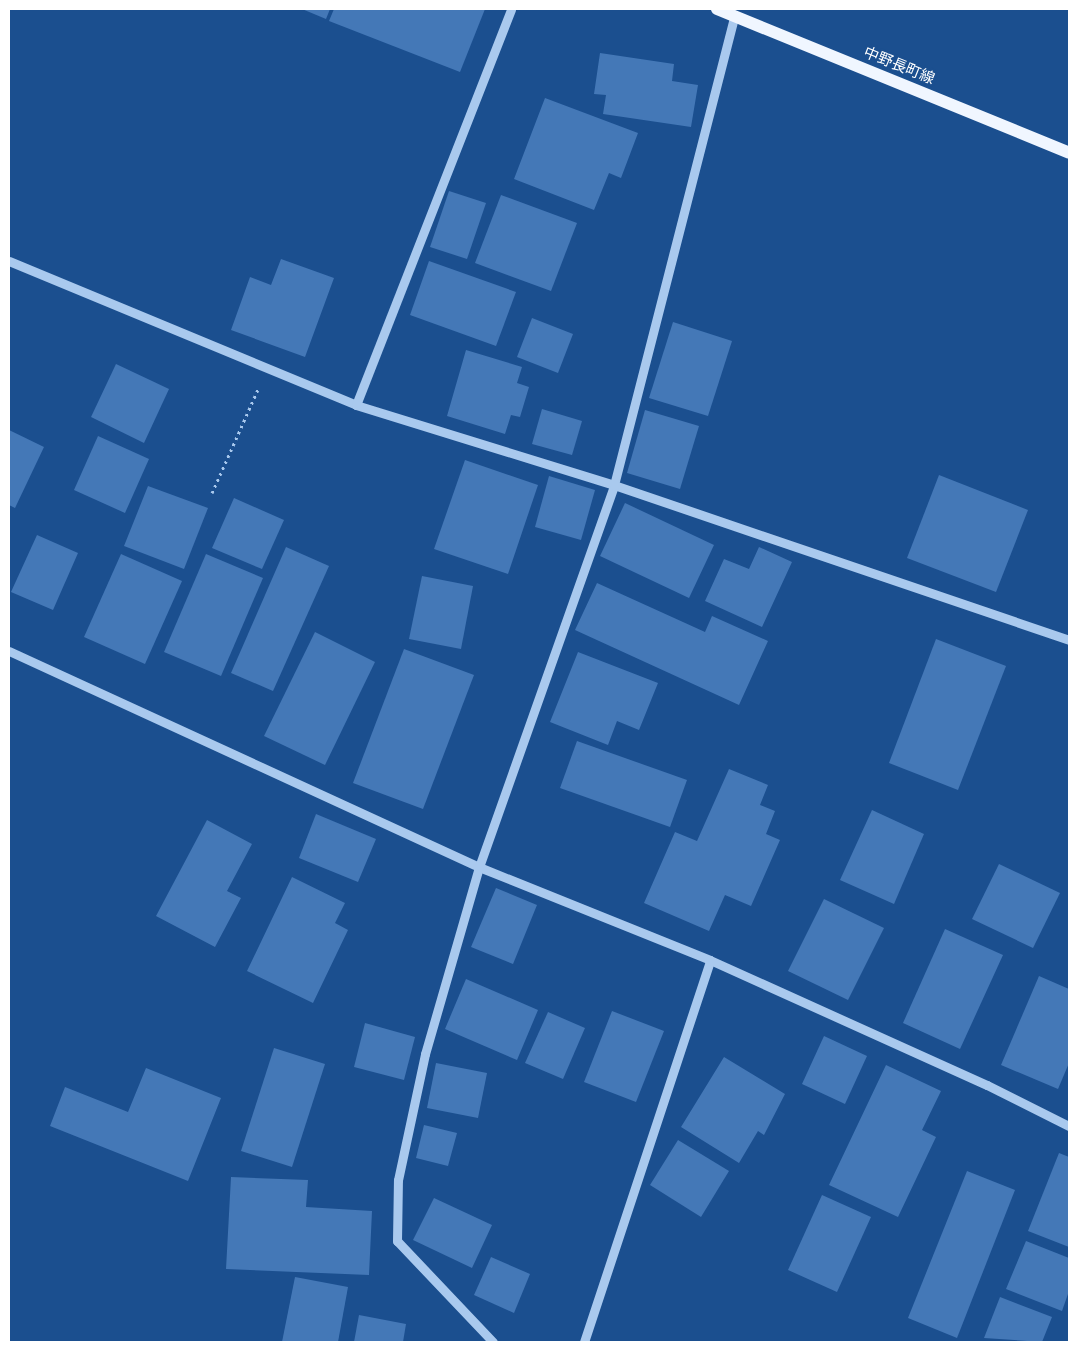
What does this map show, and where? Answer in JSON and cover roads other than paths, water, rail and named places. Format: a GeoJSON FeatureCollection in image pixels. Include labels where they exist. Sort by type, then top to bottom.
{"type":"FeatureCollection","features":[{"type":"Feature","properties":{"kind":"main road","name":"中野長町線"},"geometry":{"type":"LineString","coordinates":[[717,9],[1069,153]]}},
{"type":"Feature","properties":{"kind":"lane"},"geometry":{"type":"LineString","coordinates":[[356,405],[511,9]]}},
{"type":"Feature","properties":{"kind":"lane"},"geometry":{"type":"LineString","coordinates":[[493,1342],[397,1241],[398,1180],[425,1054],[479,868],[614,485],[734,16]]}},
{"type":"Feature","properties":{"kind":"lane"},"geometry":{"type":"LineString","coordinates":[[9,261],[356,405],[614,485],[1069,640]]}},
{"type":"Feature","properties":{"kind":"lane"},"geometry":{"type":"LineString","coordinates":[[9,651],[479,868],[710,960],[987,1084],[1069,1126]]}},
{"type":"Feature","properties":{"kind":"lane"},"geometry":{"type":"LineString","coordinates":[[584,1342],[710,960]]}}]}
